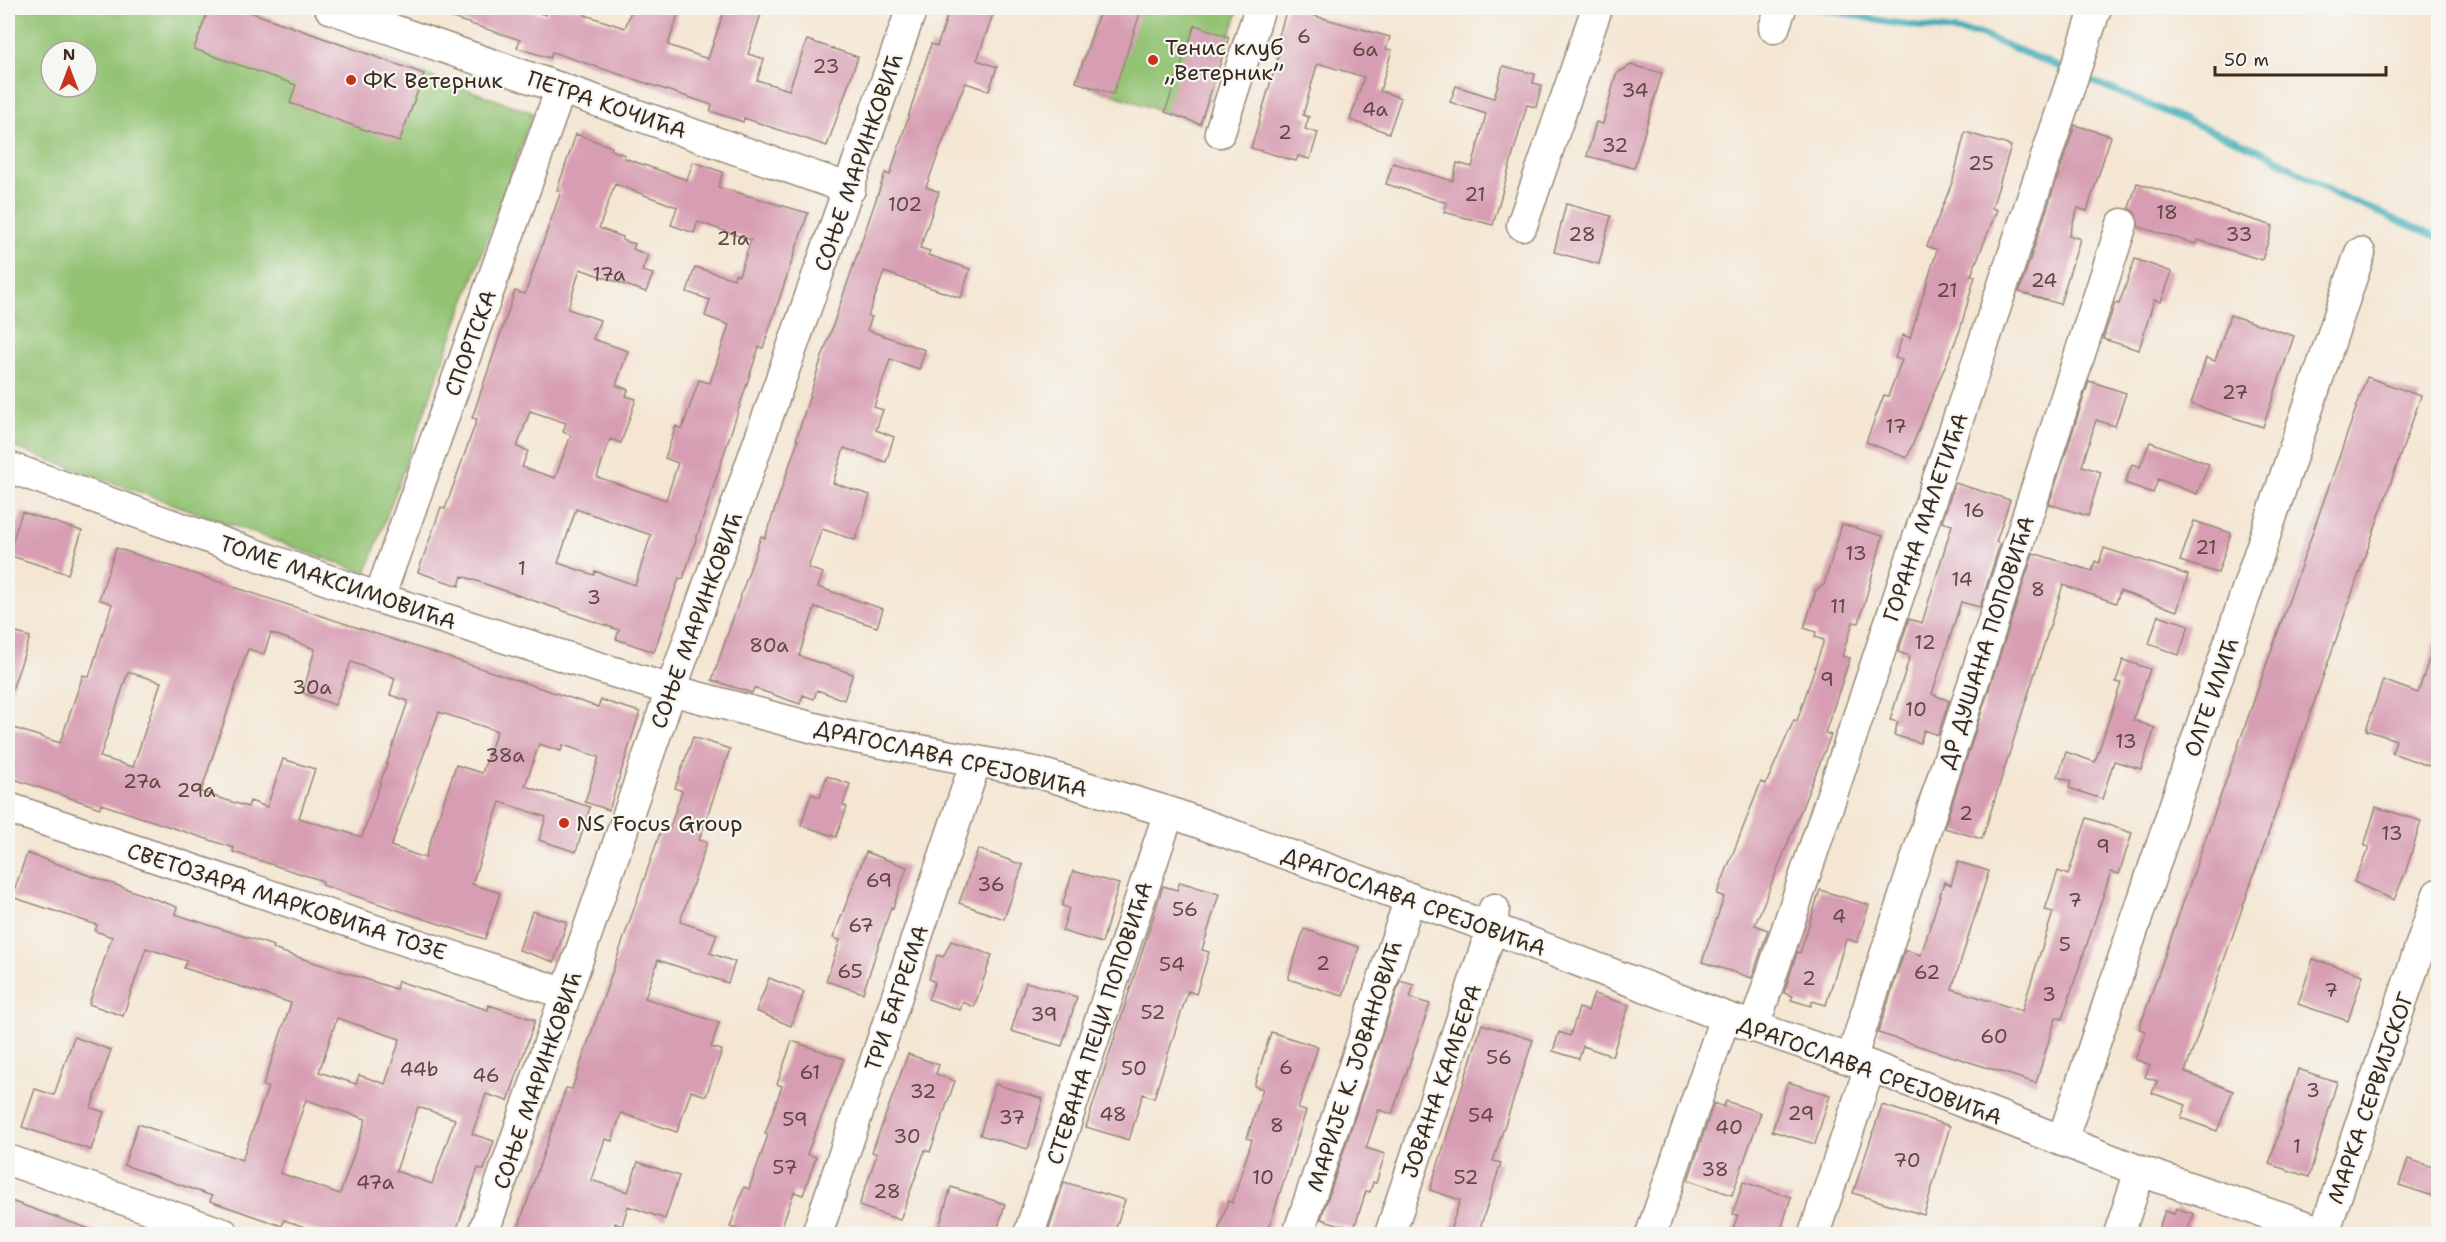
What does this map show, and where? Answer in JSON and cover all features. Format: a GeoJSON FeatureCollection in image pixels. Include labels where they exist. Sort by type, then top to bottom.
{"type":"FeatureCollection","features":[{"type":"Feature","properties":{"kind":"street","name":"ПЕТРА КОЧИЋА"},"geometry":{"type":"LineString","coordinates":[[330,8],[850,189]]}},
{"type":"Feature","properties":{"kind":"street","name":"СОЊЕ МАРИНКОВИЋ"},"geometry":{"type":"LineString","coordinates":[[483,1234],[671,690],[850,189],[912,8]]}},
{"type":"Feature","properties":{"kind":"street"},"geometry":{"type":"LineString","coordinates":[[1220,132],[1260,8]]}},
{"type":"Feature","properties":{"kind":"street"},"geometry":{"type":"LineString","coordinates":[[1522,225],[1597,8]]}},
{"type":"Feature","properties":{"kind":"street","name":"ГОРАНА МАЛЕТИЋА"},"geometry":{"type":"LineString","coordinates":[[1754,1027],[2096,8]]}},
{"type":"Feature","properties":{"kind":"street","name":"СПОРТСКА"},"geometry":{"type":"LineString","coordinates":[[380,598],[561,88]]}},
{"type":"Feature","properties":{"kind":"street","name":"ДР ДУШАНА ПОПОВИЋА"},"geometry":{"type":"LineString","coordinates":[[1814,1234],[1861,1063],[2122,224]]}},
{"type":"Feature","properties":{"kind":"street","name":"ОЛГЕ ИЛИЋ"},"geometry":{"type":"LineString","coordinates":[[2062,1141],[2360,253]]}},
{"type":"Feature","properties":{"kind":"street","name":"ТОМЕ МАКСИМОВИЋА"},"geometry":{"type":"LineString","coordinates":[[8,467],[380,598],[671,690]]}},
{"type":"Feature","properties":{"kind":"street","name":"ДРАГОСЛАВА СРЕЈОВИЋА"},"geometry":{"type":"LineString","coordinates":[[671,690],[841,735],[1039,773],[1169,812],[1410,898],[1493,919],[1725,1017],[1861,1063],[2293,1229],[2326,1234]]}},
{"type":"Feature","properties":{"kind":"street","name":"ТРИ БАГРЕМА"},"geometry":{"type":"LineString","coordinates":[[817,1234],[976,761]]}},
{"type":"Feature","properties":{"kind":"street","name":"СВЕТОЗАРА МАРКОВИЋА ТОЗЕ"},"geometry":{"type":"LineString","coordinates":[[8,808],[566,994]]}},
{"type":"Feature","properties":{"kind":"street","name":"СТЕВАНА ПЕЦИ ПОПОВИЋА"},"geometry":{"type":"LineString","coordinates":[[1029,1234],[1169,812]]}},
{"type":"Feature","properties":{"kind":"street","name":"МАРКА СЕРВИЈСКОГ"},"geometry":{"type":"LineString","coordinates":[[2326,1234],[2439,894]]}},
{"type":"Feature","properties":{"kind":"street","name":"МАРИЈЕ К. ЈОВАНОВИЋ"},"geometry":{"type":"LineString","coordinates":[[1298,1234],[1410,898]]}},
{"type":"Feature","properties":{"kind":"street","name":"ЈОВАНА КАМБЕРА"},"geometry":{"type":"LineString","coordinates":[[1390,1234],[1493,919]]}},
{"type":"Feature","properties":{"kind":"street"},"geometry":{"type":"LineString","coordinates":[[1652,1234],[1725,1017]]}},
{"type":"Feature","properties":{"kind":"street"},"geometry":{"type":"LineString","coordinates":[[8,1160],[224,1234]]}},
{"type":"Feature","properties":{"kind":"street"},"geometry":{"type":"LineString","coordinates":[[2119,1234],[2140,1172]]}},
{"type":"Feature","properties":{"kind":"green space"},"geometry":{"type":"Polygon","coordinates":[[[8,8],[239,8],[533,113],[366,573],[8,445],[8,8]]]}},
{"type":"Feature","properties":{"kind":"green space","name":"Тенис клуб „Ветерник”"},"geometry":{"type":"Polygon","coordinates":[[[1101,8],[1239,8],[1200,124],[1076,82],[1101,8]]]}},
{"type":"Feature","properties":{"kind":"building","name":"ФК Ветерник"},"geometry":{"type":"Polygon","coordinates":[[[209,8],[239,8],[424,74],[399,142],[290,103],[296,85],[194,49],[209,8]]]}},
{"type":"Feature","properties":{"kind":"building"},"geometry":{"type":"Polygon","coordinates":[[[432,8],[523,8],[546,15],[549,8],[587,8],[585,15],[625,28],[632,8],[680,8],[668,45],[708,59],[725,8],[763,8],[748,54],[764,59],[757,80],[789,90],[807,40],[858,57],[827,146],[744,118],[743,122],[710,111],[712,105],[552,52],[550,58],[517,48],[520,40],[431,11],[432,8]]]}},
{"type":"Feature","properties":{"kind":"building"},"geometry":{"type":"Polygon","coordinates":[[[950,8],[995,8],[977,60],[997,67],[989,91],[966,83],[959,98],[926,187],[939,192],[920,248],[930,251],[928,255],[970,269],[961,298],[884,272],[868,316],[872,317],[867,330],[925,350],[919,369],[890,359],[874,407],[883,410],[876,430],[894,437],[886,462],[844,448],[833,483],[870,495],[855,540],[822,529],[808,568],[823,573],[818,587],[883,609],[877,627],[815,607],[799,656],[853,674],[844,700],[817,690],[814,699],[803,695],[800,704],[754,688],[752,693],[712,680],[761,536],[765,538],[798,440],[796,440],[819,366],[885,173],[890,175],[931,44],[937,46],[950,8]]]}},
{"type":"Feature","properties":{"kind":"building"},"geometry":{"type":"Polygon","coordinates":[[[1101,8],[1142,8],[1113,94],[1076,82],[1101,8]]]}},
{"type":"Feature","properties":{"kind":"building"},"geometry":{"type":"Polygon","coordinates":[[[1287,8],[1390,37],[1386,49],[1392,50],[1380,91],[1401,98],[1389,133],[1350,120],[1364,77],[1321,64],[1317,65],[1303,115],[1309,117],[1305,129],[1318,133],[1310,159],[1298,156],[1296,161],[1251,148],[1279,54],[1274,53],[1287,8]]]}},
{"type":"Feature","properties":{"kind":"building"},"geometry":{"type":"Polygon","coordinates":[[[1195,25],[1229,37],[1200,124],[1165,112],[1195,25]]]}},
{"type":"Feature","properties":{"kind":"building"},"geometry":{"type":"Polygon","coordinates":[[[1631,65],[1662,73],[1634,168],[1587,156],[1596,122],[1603,124],[1616,74],[1631,65]]]}},
{"type":"Feature","properties":{"kind":"building"},"geometry":{"type":"Polygon","coordinates":[[[1503,66],[1535,74],[1533,83],[1542,85],[1536,107],[1527,105],[1493,225],[1444,212],[1447,203],[1386,184],[1393,163],[1453,181],[1457,163],[1472,167],[1486,114],[1450,102],[1456,86],[1494,98],[1503,66]]]}},
{"type":"Feature","properties":{"kind":"building"},"geometry":{"type":"Polygon","coordinates":[[[2075,125],[2111,136],[2087,211],[2078,208],[2069,235],[2080,239],[2060,304],[2019,292],[2075,125]]]}},
{"type":"Feature","properties":{"kind":"building"},"geometry":{"type":"Polygon","coordinates":[[[1965,132],[2011,146],[1992,208],[1997,210],[1971,275],[1975,276],[1960,330],[1907,458],[1866,442],[1884,395],[1888,396],[1902,360],[1895,358],[1903,335],[1910,338],[1937,250],[1927,246],[1953,180],[1965,132]]]}},
{"type":"Feature","properties":{"kind":"building"},"geometry":{"type":"Polygon","coordinates":[[[576,134],[612,147],[611,150],[625,155],[624,158],[687,180],[693,162],[723,172],[718,187],[808,213],[763,348],[759,347],[683,579],[679,578],[654,652],[616,639],[619,630],[462,576],[459,586],[418,572],[441,507],[445,509],[477,419],[472,418],[515,291],[525,294],[561,191],[557,190],[576,134]],[[615,184],[599,228],[623,237],[622,240],[635,244],[633,249],[648,255],[642,271],[653,274],[646,292],[580,269],[568,309],[600,320],[593,339],[628,351],[616,385],[628,390],[626,396],[636,399],[621,443],[610,439],[597,477],[666,500],[678,463],[665,458],[676,426],[682,429],[699,380],[710,383],[729,325],[705,316],[710,300],[687,292],[695,267],[734,279],[735,274],[739,275],[751,240],[698,222],[694,233],[671,225],[677,207],[615,184]],[[530,411],[517,447],[528,451],[522,467],[555,478],[571,435],[563,432],[566,423],[530,411]],[[576,509],[558,563],[594,575],[595,571],[635,585],[651,535],[576,509]]]}},
{"type":"Feature","properties":{"kind":"building"},"geometry":{"type":"Polygon","coordinates":[[[2137,183],[2273,226],[2262,260],[2198,240],[2196,244],[2139,227],[2135,213],[2129,208],[2137,183]]]}},
{"type":"Feature","properties":{"kind":"building"},"geometry":{"type":"Polygon","coordinates":[[[1566,204],[1611,216],[1599,264],[1554,252],[1566,204]]]}},
{"type":"Feature","properties":{"kind":"building"},"geometry":{"type":"Polygon","coordinates":[[[2135,259],[2172,272],[2161,302],[2154,300],[2139,350],[2103,339],[2115,303],[2119,304],[2135,259]]]}},
{"type":"Feature","properties":{"kind":"building"},"geometry":{"type":"Polygon","coordinates":[[[2230,315],[2294,336],[2263,427],[2191,404],[2206,358],[2215,361],[2230,315]]]}},
{"type":"Feature","properties":{"kind":"building"},"geometry":{"type":"Polygon","coordinates":[[[2367,377],[2421,396],[2185,1072],[2233,1091],[2217,1131],[2181,1118],[2186,1105],[2152,1093],[2157,1081],[2145,1077],[2150,1065],[2135,1059],[2146,1031],[2139,1029],[2367,377]]]}},
{"type":"Feature","properties":{"kind":"building"},"geometry":{"type":"Polygon","coordinates":[[[2089,381],[2126,393],[2115,426],[2096,420],[2082,466],[2101,472],[2088,516],[2049,504],[2089,381]]]}},
{"type":"Feature","properties":{"kind":"building"},"geometry":{"type":"Polygon","coordinates":[[[2150,442],[2209,464],[2197,494],[2158,479],[2153,493],[2125,483],[2132,464],[2140,467],[2150,442]]]}},
{"type":"Feature","properties":{"kind":"building"},"geometry":{"type":"Polygon","coordinates":[[[1955,483],[2010,500],[1996,542],[2000,544],[1980,607],[1961,602],[1932,694],[1949,701],[1938,735],[1924,730],[1920,743],[1894,735],[1898,722],[1890,720],[1910,656],[1898,652],[1909,619],[1922,623],[1952,525],[1942,522],[1955,483]]]}},
{"type":"Feature","properties":{"kind":"building"},"geometry":{"type":"Polygon","coordinates":[[[22,512],[82,531],[68,574],[8,555],[22,512]]]}},
{"type":"Feature","properties":{"kind":"building"},"geometry":{"type":"Polygon","coordinates":[[[2194,521],[2231,533],[2218,573],[2180,561],[2194,521]]]}},
{"type":"Feature","properties":{"kind":"building"},"geometry":{"type":"Polygon","coordinates":[[[1842,524],[1883,536],[1859,623],[1853,622],[1842,656],[1850,658],[1825,733],[1831,735],[1755,925],[1768,930],[1752,978],[1702,962],[1724,897],[1717,894],[1761,782],[1766,784],[1794,720],[1797,721],[1824,640],[1815,637],[1816,632],[1804,628],[1816,590],[1824,585],[1842,524]]]}},
{"type":"Feature","properties":{"kind":"building"},"geometry":{"type":"Polygon","coordinates":[[[116,548],[598,707],[601,700],[640,712],[609,810],[585,802],[599,757],[563,745],[561,751],[539,744],[525,786],[590,807],[576,852],[539,840],[546,817],[500,802],[472,884],[500,893],[485,939],[322,885],[323,881],[233,852],[234,848],[101,804],[100,808],[8,777],[8,726],[60,743],[83,675],[89,677],[112,604],[99,599],[116,548]],[[271,633],[264,654],[248,649],[201,792],[248,807],[250,801],[267,807],[283,759],[315,769],[299,818],[362,837],[408,701],[390,695],[395,678],[351,662],[335,705],[303,693],[315,649],[271,633]],[[128,672],[100,757],[133,767],[161,682],[128,672]],[[439,712],[391,846],[425,858],[456,765],[482,773],[497,731],[439,712]]]}},
{"type":"Feature","properties":{"kind":"building"},"geometry":{"type":"Polygon","coordinates":[[[2104,548],[2188,575],[2177,611],[2120,591],[2116,603],[2063,585],[1982,839],[1944,828],[2033,553],[2092,571],[2095,561],[2099,563],[2104,548]]]}},
{"type":"Feature","properties":{"kind":"building"},"geometry":{"type":"Polygon","coordinates":[[[2158,615],[2189,625],[2179,655],[2149,644],[2158,615]]]}},
{"type":"Feature","properties":{"kind":"building"},"geometry":{"type":"Polygon","coordinates":[[[8,630],[30,637],[11,693],[8,693],[8,630]]]}},
{"type":"Feature","properties":{"kind":"building"},"geometry":{"type":"Polygon","coordinates":[[[2435,641],[2439,641],[2439,748],[2432,767],[2392,753],[2396,740],[2366,730],[2383,680],[2418,693],[2435,641]]]}},
{"type":"Feature","properties":{"kind":"building"},"geometry":{"type":"Polygon","coordinates":[[[2123,660],[2150,669],[2133,720],[2155,728],[2141,769],[2114,761],[2102,799],[2069,788],[2071,781],[2058,777],[2066,752],[2095,762],[2121,683],[2116,682],[2123,660]]]}},
{"type":"Feature","properties":{"kind":"building"},"geometry":{"type":"Polygon","coordinates":[[[693,737],[730,749],[699,840],[707,842],[680,922],[717,934],[710,953],[735,962],[728,983],[658,960],[645,998],[719,1023],[711,1047],[722,1050],[706,1096],[691,1091],[677,1132],[621,1113],[612,1141],[605,1139],[591,1180],[628,1192],[638,1162],[679,1176],[665,1219],[628,1206],[622,1226],[615,1223],[613,1234],[516,1234],[566,1088],[572,1089],[662,827],[669,830],[682,791],[675,788],[693,737]]]}},
{"type":"Feature","properties":{"kind":"building"},"geometry":{"type":"Polygon","coordinates":[[[827,776],[850,784],[843,805],[847,807],[836,837],[801,825],[811,794],[820,797],[827,776]]]}},
{"type":"Feature","properties":{"kind":"building"},"geometry":{"type":"Polygon","coordinates":[[[2376,807],[2421,821],[2406,871],[2394,900],[2354,882],[2369,847],[2364,846],[2376,807]]]}},
{"type":"Feature","properties":{"kind":"building"},"geometry":{"type":"Polygon","coordinates":[[[2087,818],[2132,833],[2119,874],[2111,872],[2062,1019],[2056,1017],[2036,1083],[1878,1033],[1905,950],[1921,955],[1944,882],[1951,885],[1958,862],[1989,871],[1952,989],[2022,1011],[2053,912],[2045,910],[2058,871],[2068,875],[2087,818]]]}},
{"type":"Feature","properties":{"kind":"building"},"geometry":{"type":"Polygon","coordinates":[[[978,849],[1023,865],[1004,919],[959,903],[978,849]]]}},
{"type":"Feature","properties":{"kind":"building"},"geometry":{"type":"Polygon","coordinates":[[[866,852],[907,867],[893,908],[891,907],[863,993],[826,981],[840,940],[833,938],[866,852]]]}},
{"type":"Feature","properties":{"kind":"building"},"geometry":{"type":"Polygon","coordinates":[[[27,853],[177,907],[175,914],[274,946],[273,949],[396,989],[398,981],[488,1010],[489,1005],[535,1020],[508,1101],[486,1094],[472,1134],[494,1141],[484,1170],[478,1168],[455,1234],[325,1234],[284,1220],[282,1226],[210,1201],[212,1196],[124,1165],[138,1124],[242,1160],[268,1087],[263,1086],[291,1003],[184,968],[187,961],[146,948],[123,1016],[89,1004],[112,937],[95,931],[97,925],[12,897],[27,853]],[[337,1018],[319,1072],[356,1084],[359,1075],[385,1084],[400,1039],[337,1018]],[[306,1100],[280,1173],[340,1194],[366,1119],[306,1100]],[[418,1107],[396,1171],[432,1184],[455,1119],[418,1107]]]}},
{"type":"Feature","properties":{"kind":"building"},"geometry":{"type":"Polygon","coordinates":[[[1073,871],[1119,884],[1102,943],[1062,931],[1069,908],[1062,906],[1073,871]]]}},
{"type":"Feature","properties":{"kind":"building"},"geometry":{"type":"Polygon","coordinates":[[[1180,882],[1219,894],[1202,950],[1209,952],[1196,994],[1188,991],[1154,1098],[1143,1094],[1129,1140],[1086,1127],[1163,886],[1177,890],[1180,882]]]}},
{"type":"Feature","properties":{"kind":"building"},"geometry":{"type":"Polygon","coordinates":[[[1820,890],[1869,905],[1857,942],[1846,939],[1826,1005],[1812,1001],[1811,1006],[1791,1000],[1793,996],[1784,993],[1797,952],[1800,953],[1820,890]]]}},
{"type":"Feature","properties":{"kind":"building"},"geometry":{"type":"Polygon","coordinates":[[[532,911],[567,922],[554,962],[519,950],[532,911]]]}},
{"type":"Feature","properties":{"kind":"building"},"geometry":{"type":"Polygon","coordinates":[[[1304,929],[1359,947],[1343,996],[1288,979],[1304,929]]]}},
{"type":"Feature","properties":{"kind":"building"},"geometry":{"type":"Polygon","coordinates":[[[951,941],[992,955],[974,1007],[963,1002],[960,1010],[928,999],[935,982],[929,979],[937,955],[943,957],[951,941]]]}},
{"type":"Feature","properties":{"kind":"building"},"geometry":{"type":"Polygon","coordinates":[[[2313,959],[2363,975],[2348,1021],[2298,1004],[2313,959]]]}},
{"type":"Feature","properties":{"kind":"building"},"geometry":{"type":"Polygon","coordinates":[[[769,978],[804,992],[791,1026],[756,1011],[769,978]]]}},
{"type":"Feature","properties":{"kind":"building"},"geometry":{"type":"Polygon","coordinates":[[[1400,981],[1414,985],[1410,998],[1430,1004],[1392,1114],[1379,1110],[1366,1148],[1385,1154],[1376,1183],[1373,1182],[1370,1192],[1366,1191],[1354,1229],[1321,1219],[1400,981]]]}},
{"type":"Feature","properties":{"kind":"building"},"geometry":{"type":"Polygon","coordinates":[[[1026,982],[1077,997],[1062,1046],[1011,1031],[1026,982]]]}},
{"type":"Feature","properties":{"kind":"building"},"geometry":{"type":"Polygon","coordinates":[[[1594,994],[1629,1005],[1612,1056],[1583,1046],[1579,1059],[1553,1051],[1559,1032],[1570,1036],[1579,1008],[1588,1011],[1594,994]]]}},
{"type":"Feature","properties":{"kind":"building"},"geometry":{"type":"Polygon","coordinates":[[[1482,1024],[1533,1040],[1493,1161],[1501,1163],[1478,1234],[1449,1234],[1460,1200],[1430,1190],[1482,1024]]]}},
{"type":"Feature","properties":{"kind":"building"},"geometry":{"type":"Polygon","coordinates":[[[1271,1032],[1318,1047],[1298,1109],[1306,1111],[1267,1234],[1217,1234],[1228,1201],[1232,1203],[1252,1140],[1247,1138],[1263,1089],[1254,1086],[1271,1032]]]}},
{"type":"Feature","properties":{"kind":"building"},"geometry":{"type":"Polygon","coordinates":[[[74,1037],[111,1050],[91,1108],[104,1112],[91,1150],[22,1127],[35,1089],[54,1095],[74,1037]]]}},
{"type":"Feature","properties":{"kind":"building"},"geometry":{"type":"Polygon","coordinates":[[[792,1041],[844,1059],[807,1154],[816,1157],[803,1195],[794,1192],[779,1234],[752,1234],[730,1227],[744,1187],[749,1189],[768,1135],[765,1134],[782,1086],[777,1084],[792,1041]]]}},
{"type":"Feature","properties":{"kind":"building"},"geometry":{"type":"Polygon","coordinates":[[[908,1054],[939,1065],[936,1074],[955,1081],[930,1152],[925,1150],[900,1220],[859,1206],[877,1154],[872,1152],[908,1054]]]}},
{"type":"Feature","properties":{"kind":"building"},"geometry":{"type":"Polygon","coordinates":[[[2298,1069],[2337,1082],[2309,1177],[2269,1164],[2298,1069]]]}},
{"type":"Feature","properties":{"kind":"building"},"geometry":{"type":"Polygon","coordinates":[[[1788,1082],[1830,1095],[1815,1144],[1772,1131],[1788,1082]]]}},
{"type":"Feature","properties":{"kind":"building"},"geometry":{"type":"Polygon","coordinates":[[[995,1084],[1043,1099],[1028,1149],[980,1135],[995,1084]]]}},
{"type":"Feature","properties":{"kind":"building"},"geometry":{"type":"Polygon","coordinates":[[[1726,1101],[1761,1113],[1732,1195],[1688,1180],[1714,1103],[1724,1107],[1726,1101]]]}},
{"type":"Feature","properties":{"kind":"building"},"geometry":{"type":"Polygon","coordinates":[[[1882,1105],[1950,1126],[1924,1215],[1853,1193],[1882,1105]]]}},
{"type":"Feature","properties":{"kind":"building"},"geometry":{"type":"Polygon","coordinates":[[[2408,1159],[2439,1169],[2439,1198],[2399,1185],[2408,1159]]]}},
{"type":"Feature","properties":{"kind":"building"},"geometry":{"type":"Polygon","coordinates":[[[1064,1182],[1125,1200],[1114,1234],[1047,1234],[1064,1182]]]}},
{"type":"Feature","properties":{"kind":"building"},"geometry":{"type":"Polygon","coordinates":[[[1743,1182],[1791,1197],[1780,1233],[1766,1228],[1764,1234],[1731,1234],[1738,1215],[1733,1214],[1743,1182]]]}},
{"type":"Feature","properties":{"kind":"building"},"geometry":{"type":"Polygon","coordinates":[[[951,1187],[1005,1204],[996,1234],[937,1234],[951,1187]]]}},
{"type":"Feature","properties":{"kind":"building"},"geometry":{"type":"Polygon","coordinates":[[[8,1200],[98,1232],[97,1234],[8,1234],[8,1200]]]}},
{"type":"Feature","properties":{"kind":"building"},"geometry":{"type":"Polygon","coordinates":[[[2176,1208],[2194,1214],[2186,1234],[2157,1234],[2165,1211],[2174,1214],[2176,1208]]]}},
{"type":"Feature","properties":{"kind":"waterway"},"geometry":{"type":"LineString","coordinates":[[1817,8],[1887,22],[1979,34],[2069,71]]}},
{"type":"Feature","properties":{"kind":"waterway"},"geometry":{"type":"LineString","coordinates":[[2082,77],[2268,154],[2337,195],[2438,237]]}},
{"type":"Feature","properties":{"kind":"place","name":"Тенис клуб „Ветерник”"},"geometry":{"type":"Point","coordinates":[1153,60]}},
{"type":"Feature","properties":{"kind":"place","name":"ФК Ветерник"},"geometry":{"type":"Point","coordinates":[351,80]}},
{"type":"Feature","properties":{"kind":"place","name":"NS Focus Group"},"geometry":{"type":"Point","coordinates":[564,823]}}]}
